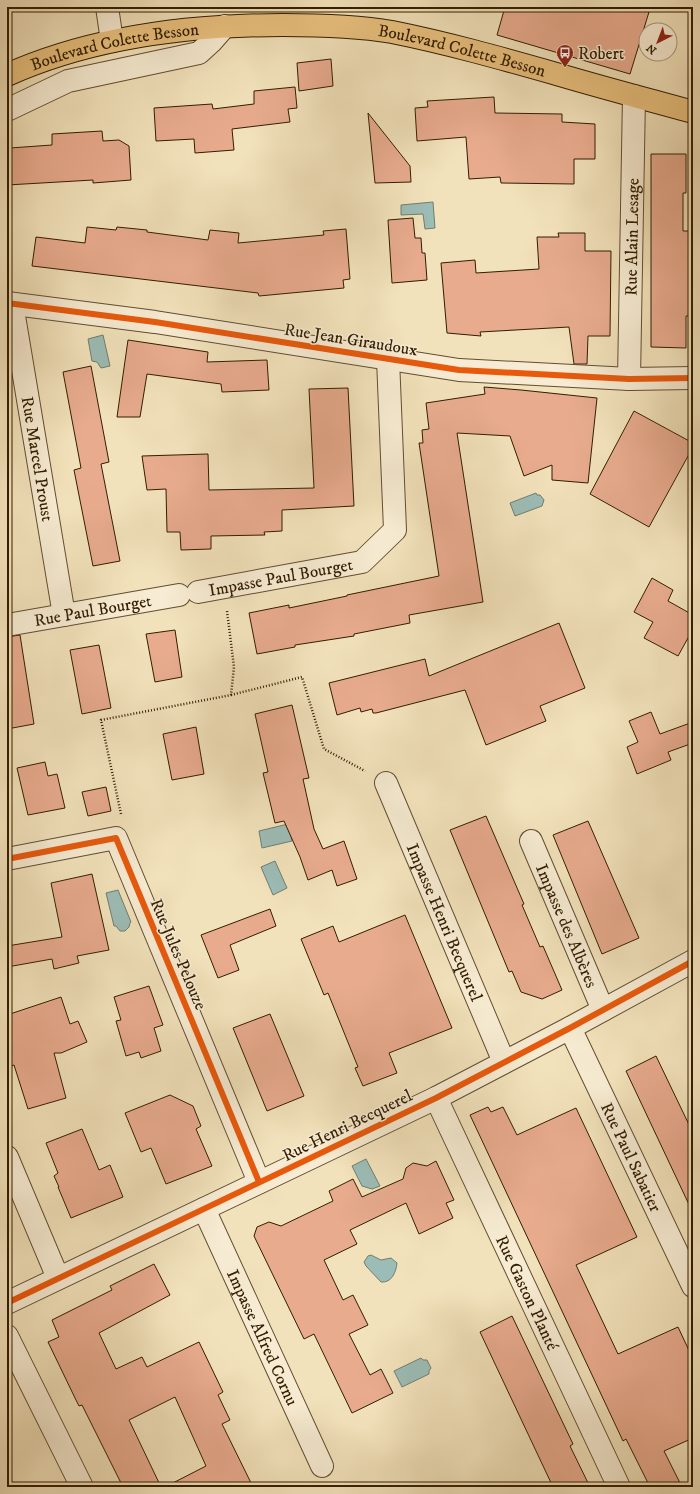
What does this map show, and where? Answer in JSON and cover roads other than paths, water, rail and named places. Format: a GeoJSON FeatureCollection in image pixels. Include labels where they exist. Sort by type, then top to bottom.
{"type":"FeatureCollection","features":[{"type":"Feature","properties":{"kind":"main road","name":"Boulevard Colette Besson"},"geometry":{"type":"LineString","coordinates":[[7,75],[31,64],[112,41],[225,26],[322,25],[391,32],[463,47],[693,112]]}},
{"type":"Feature","properties":{"kind":"street"},"geometry":{"type":"LineString","coordinates":[[107,7],[112,41]]}},
{"type":"Feature","properties":{"kind":"street","name":"Boulevard Colette Besson"},"geometry":{"type":"LineString","coordinates":[[7,110],[68,81],[199,53],[225,26]]}},
{"type":"Feature","properties":{"kind":"street","name":"Rue Alain Lesage"},"geometry":{"type":"LineString","coordinates":[[629,379],[634,96]]}},
{"type":"Feature","properties":{"kind":"street","name":"Rue Jean Giraudoux"},"geometry":{"type":"LineString","coordinates":[[9,304],[155,322],[459,370],[629,379],[693,378]]}},
{"type":"Feature","properties":{"kind":"street","name":"Rue Marcel Proust"},"geometry":{"type":"LineString","coordinates":[[9,304],[64,614]]}},
{"type":"Feature","properties":{"kind":"street","name":"Impasse Paul Bourget"},"geometry":{"type":"LineString","coordinates":[[188,594],[362,562],[394,530],[388,359]]}},
{"type":"Feature","properties":{"kind":"street","name":"Rue Paul Bourget"},"geometry":{"type":"LineString","coordinates":[[7,625],[64,614],[188,594]]}},
{"type":"Feature","properties":{"kind":"street","name":"Impasse Henri Becquerel"},"geometry":{"type":"LineString","coordinates":[[386,783],[504,1062]]}},
{"type":"Feature","properties":{"kind":"street","name":"Rue Jules Pelouze"},"geometry":{"type":"LineString","coordinates":[[7,859],[116,838],[259,1182]]}},
{"type":"Feature","properties":{"kind":"street","name":"Impasse des Albères"},"geometry":{"type":"LineString","coordinates":[[531,841],[603,1010]]}},
{"type":"Feature","properties":{"kind":"street","name":"Rue Henri Becquerel"},"geometry":{"type":"LineString","coordinates":[[7,1303],[436,1098],[570,1028],[693,961]]}},
{"type":"Feature","properties":{"kind":"street","name":"Rue Paul Sabatier"},"geometry":{"type":"LineString","coordinates":[[570,1028],[693,1286]]}},
{"type":"Feature","properties":{"kind":"street","name":"Rue Gaston Planté"},"geometry":{"type":"LineString","coordinates":[[436,1098],[619,1487]]}},
{"type":"Feature","properties":{"kind":"street"},"geometry":{"type":"LineString","coordinates":[[7,1157],[58,1278]]}},
{"type":"Feature","properties":{"kind":"street","name":"Impasse Alfred Cornu"},"geometry":{"type":"LineString","coordinates":[[204,1209],[322,1466]]}},
{"type":"Feature","properties":{"kind":"street"},"geometry":{"type":"LineString","coordinates":[[7,1336],[82,1487]]}},
{"type":"Feature","properties":{"kind":"water"},"geometry":{"type":"Polygon","coordinates":[[[433,202],[435,228],[425,229],[423,214],[401,215],[401,205],[433,202]]]}},
{"type":"Feature","properties":{"kind":"water"},"geometry":{"type":"Polygon","coordinates":[[[103,335],[110,366],[101,368],[97,362],[92,361],[88,339],[103,335]]]}},
{"type":"Feature","properties":{"kind":"water"},"geometry":{"type":"Polygon","coordinates":[[[536,493],[544,500],[542,506],[515,516],[510,503],[536,493]]]}},
{"type":"Feature","properties":{"kind":"water"},"geometry":{"type":"Polygon","coordinates":[[[288,824],[292,841],[262,848],[259,831],[288,824]]]}},
{"type":"Feature","properties":{"kind":"water"},"geometry":{"type":"Polygon","coordinates":[[[275,861],[287,888],[273,895],[261,867],[275,861]]]}},
{"type":"Feature","properties":{"kind":"water"},"geometry":{"type":"Polygon","coordinates":[[[118,890],[131,922],[125,931],[120,931],[116,926],[114,926],[106,893],[118,890]]]}},
{"type":"Feature","properties":{"kind":"water"},"geometry":{"type":"Polygon","coordinates":[[[366,1159],[380,1186],[372,1189],[362,1186],[352,1166],[366,1159]]]}},
{"type":"Feature","properties":{"kind":"water"},"geometry":{"type":"Polygon","coordinates":[[[371,1255],[381,1260],[391,1258],[397,1263],[396,1270],[391,1279],[381,1282],[366,1266],[364,1262],[368,1256],[371,1255]]]}},
{"type":"Feature","properties":{"kind":"water"},"geometry":{"type":"Polygon","coordinates":[[[421,1358],[423,1360],[427,1360],[431,1368],[429,1374],[402,1387],[394,1371],[421,1358]]]}},
{"type":"Feature","properties":{"kind":"place","name":"Robert"},"geometry":{"type":"Point","coordinates":[565,68]}}]}
